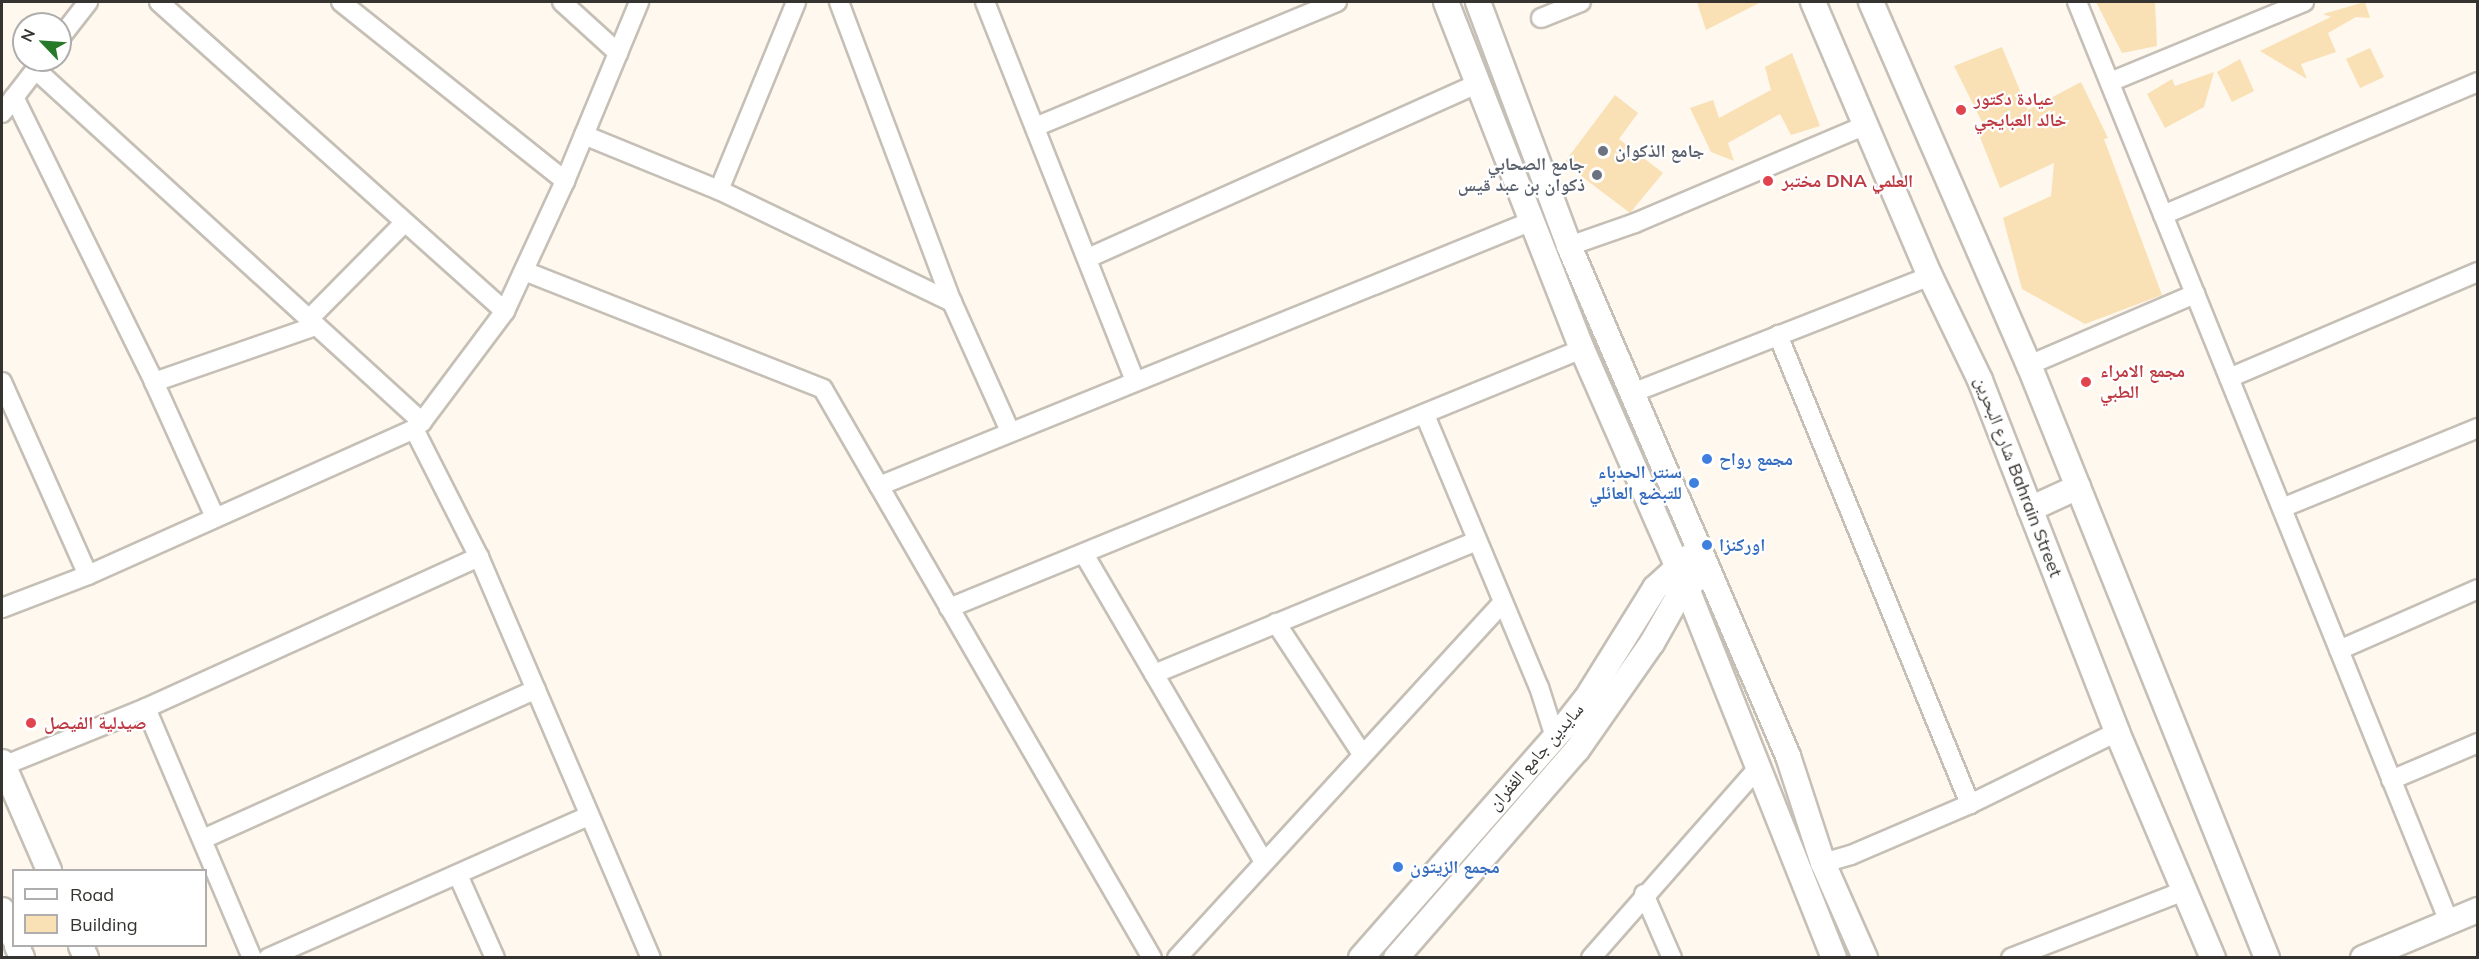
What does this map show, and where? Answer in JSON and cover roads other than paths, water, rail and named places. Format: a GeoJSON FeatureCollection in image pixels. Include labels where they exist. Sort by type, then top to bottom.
{"type":"FeatureCollection","features":[{"type":"Feature","properties":{"kind":"street"},"geometry":{"type":"LineString","coordinates":[[72,23],[88,2]]}},
{"type":"Feature","properties":{"kind":"street"},"geometry":{"type":"LineString","coordinates":[[159,2],[505,311]]}},
{"type":"Feature","properties":{"kind":"street"},"geometry":{"type":"LineString","coordinates":[[341,2],[565,181]]}},
{"type":"Feature","properties":{"kind":"street"},"geometry":{"type":"LineString","coordinates":[[562,2],[618,53]]}},
{"type":"Feature","properties":{"kind":"street"},"geometry":{"type":"LineString","coordinates":[[2,608],[88,576],[418,426],[505,311],[565,181],[639,2]]}},
{"type":"Feature","properties":{"kind":"street"},"geometry":{"type":"LineString","coordinates":[[719,190],[796,2]]}},
{"type":"Feature","properties":{"kind":"street"},"geometry":{"type":"LineString","coordinates":[[839,2],[952,302],[1010,431]]}},
{"type":"Feature","properties":{"kind":"street"},"geometry":{"type":"LineString","coordinates":[[985,2],[1135,380]]}},
{"type":"Feature","properties":{"kind":"street"},"geometry":{"type":"LineString","coordinates":[[1035,127],[1337,2]]}},
{"type":"Feature","properties":{"kind":"street"},"geometry":{"type":"LineString","coordinates":[[1446,2],[1582,349],[1681,575],[1834,957]]}},
{"type":"Feature","properties":{"kind":"street"},"geometry":{"type":"LineString","coordinates":[[1478,2],[1569,246],[1788,756],[1823,863],[1865,957]]}},
{"type":"Feature","properties":{"kind":"street"},"geometry":{"type":"LineString","coordinates":[[1541,18],[1581,2]]}},
{"type":"Feature","properties":{"kind":"street","name":"شارع البحرين Bahrain Street"},"geometry":{"type":"LineString","coordinates":[[1813,2],[1930,276],[1980,380],[2117,732],[2213,957]]}},
{"type":"Feature","properties":{"kind":"street"},"geometry":{"type":"LineString","coordinates":[[1871,2],[2029,365],[2266,957]]}},
{"type":"Feature","properties":{"kind":"street"},"geometry":{"type":"LineString","coordinates":[[2077,2],[2448,922]]}},
{"type":"Feature","properties":{"kind":"street"},"geometry":{"type":"LineString","coordinates":[[2109,82],[2304,2]]}},
{"type":"Feature","properties":{"kind":"street"},"geometry":{"type":"LineString","coordinates":[[2,113],[34,72]]}},
{"type":"Feature","properties":{"kind":"street"},"geometry":{"type":"LineString","coordinates":[[46,72],[313,322],[418,426],[536,689],[588,816],[651,957]]}},
{"type":"Feature","properties":{"kind":"street"},"geometry":{"type":"LineString","coordinates":[[2163,214],[2478,82]]}},
{"type":"Feature","properties":{"kind":"street"},"geometry":{"type":"LineString","coordinates":[[1088,258],[1477,84]]}},
{"type":"Feature","properties":{"kind":"street"},"geometry":{"type":"LineString","coordinates":[[14,97],[154,382],[215,517]]}},
{"type":"Feature","properties":{"kind":"street"},"geometry":{"type":"LineString","coordinates":[[1569,246],[1635,223],[1866,125]]}},
{"type":"Feature","properties":{"kind":"street"},"geometry":{"type":"LineString","coordinates":[[584,135],[719,190],[952,302]]}},
{"type":"Feature","properties":{"kind":"street"},"geometry":{"type":"LineString","coordinates":[[1505,155],[1530,145]]}},
{"type":"Feature","properties":{"kind":"street"},"geometry":{"type":"LineString","coordinates":[[879,486],[1135,380],[1532,221]]}},
{"type":"Feature","properties":{"kind":"street"},"geometry":{"type":"LineString","coordinates":[[154,382],[313,322],[405,222]]}},
{"type":"Feature","properties":{"kind":"street"},"geometry":{"type":"LineString","coordinates":[[524,271],[823,389],[1152,957]]}},
{"type":"Feature","properties":{"kind":"street"},"geometry":{"type":"LineString","coordinates":[[2229,378],[2478,272]]}},
{"type":"Feature","properties":{"kind":"street"},"geometry":{"type":"LineString","coordinates":[[1632,393],[1930,276]]}},
{"type":"Feature","properties":{"kind":"street"},"geometry":{"type":"LineString","coordinates":[[2029,365],[2195,294]]}},
{"type":"Feature","properties":{"kind":"street"},"geometry":{"type":"LineString","coordinates":[[1778,335],[1970,804]]}},
{"type":"Feature","properties":{"kind":"street"},"geometry":{"type":"LineString","coordinates":[[950,608],[1582,349]]}},
{"type":"Feature","properties":{"kind":"street"},"geometry":{"type":"LineString","coordinates":[[2,382],[88,576]]}},
{"type":"Feature","properties":{"kind":"street"},"geometry":{"type":"LineString","coordinates":[[1425,415],[1539,687],[1555,737]]}},
{"type":"Feature","properties":{"kind":"street"},"geometry":{"type":"LineString","coordinates":[[2282,508],[2478,428]]}},
{"type":"Feature","properties":{"kind":"street"},"geometry":{"type":"LineString","coordinates":[[2031,509],[2078,487]]}},
{"type":"Feature","properties":{"kind":"street"},"geometry":{"type":"LineString","coordinates":[[1154,674],[1476,541]]}},
{"type":"Feature","properties":{"kind":"street"},"geometry":{"type":"LineString","coordinates":[[1084,554],[1263,860]]}},
{"type":"Feature","properties":{"kind":"street"},"geometry":{"type":"LineString","coordinates":[[49,869],[2,764],[146,708],[478,557]]}},
{"type":"Feature","properties":{"kind":"street","name":"سايدين جامع الغفران"},"geometry":{"type":"LineString","coordinates":[[1361,957],[1586,699],[1655,588],[1705,563]]}},
{"type":"Feature","properties":{"kind":"street","name":"سايدين جامع الغفران"},"geometry":{"type":"LineString","coordinates":[[1396,957],[1577,750],[1652,643],[1681,575]]}},
{"type":"Feature","properties":{"kind":"street"},"geometry":{"type":"LineString","coordinates":[[2339,650],[2478,590]]}},
{"type":"Feature","properties":{"kind":"street"},"geometry":{"type":"LineString","coordinates":[[1178,957],[1263,860],[1502,603]]}},
{"type":"Feature","properties":{"kind":"street"},"geometry":{"type":"LineString","coordinates":[[1276,623],[1362,754]]}},
{"type":"Feature","properties":{"kind":"street"},"geometry":{"type":"LineString","coordinates":[[203,838],[536,689]]}},
{"type":"Feature","properties":{"kind":"street"},"geometry":{"type":"LineString","coordinates":[[146,708],[252,957]]}},
{"type":"Feature","properties":{"kind":"street"},"geometry":{"type":"LineString","coordinates":[[1823,863],[1851,855],[1970,804],[2117,732]]}},
{"type":"Feature","properties":{"kind":"street"},"geometry":{"type":"LineString","coordinates":[[2391,780],[2478,743]]}},
{"type":"Feature","properties":{"kind":"street"},"geometry":{"type":"LineString","coordinates":[[1591,957],[1644,894],[1759,767]]}},
{"type":"Feature","properties":{"kind":"street"},"geometry":{"type":"LineString","coordinates":[[268,957],[588,816]]}},
{"type":"Feature","properties":{"kind":"street"},"geometry":{"type":"LineString","coordinates":[[458,875],[495,957]]}},
{"type":"Feature","properties":{"kind":"street"},"geometry":{"type":"LineString","coordinates":[[2011,957],[2030,954],[2186,890]]}},
{"type":"Feature","properties":{"kind":"street"},"geometry":{"type":"LineString","coordinates":[[1644,894],[1672,957]]}},
{"type":"Feature","properties":{"kind":"street"},"geometry":{"type":"LineString","coordinates":[[2,910],[12,933]]}},
{"type":"Feature","properties":{"kind":"street"},"geometry":{"type":"LineString","coordinates":[[2363,957],[2478,910]]}},
{"type":"Feature","properties":{"kind":"place","name":"عيادة دكتور خالد العبايجي"},"geometry":{"type":"Point","coordinates":[1961,110]}},
{"type":"Feature","properties":{"kind":"place","name":"جامع الذكوان"},"geometry":{"type":"Point","coordinates":[1603,151]}},
{"type":"Feature","properties":{"kind":"place","name":"جامع الصحابي ذكوان بن عبد قيس"},"geometry":{"type":"Point","coordinates":[1597,175]}},
{"type":"Feature","properties":{"kind":"place","name":"مختبر DNA العلمي"},"geometry":{"type":"Point","coordinates":[1768,181]}},
{"type":"Feature","properties":{"kind":"place","name":"مجمع الامراء الطبي"},"geometry":{"type":"Point","coordinates":[2086,382]}},
{"type":"Feature","properties":{"kind":"place","name":"مجمع رواح"},"geometry":{"type":"Point","coordinates":[1707,459]}},
{"type":"Feature","properties":{"kind":"place","name":"سنتر الحدباء للتبضع العائلي"},"geometry":{"type":"Point","coordinates":[1694,483]}},
{"type":"Feature","properties":{"kind":"place","name":"اوركنزا"},"geometry":{"type":"Point","coordinates":[1707,545]}},
{"type":"Feature","properties":{"kind":"place","name":"صيدلية الفيصل"},"geometry":{"type":"Point","coordinates":[31,723]}},
{"type":"Feature","properties":{"kind":"place","name":"مجمع الزيتون"},"geometry":{"type":"Point","coordinates":[1398,867]}}]}
